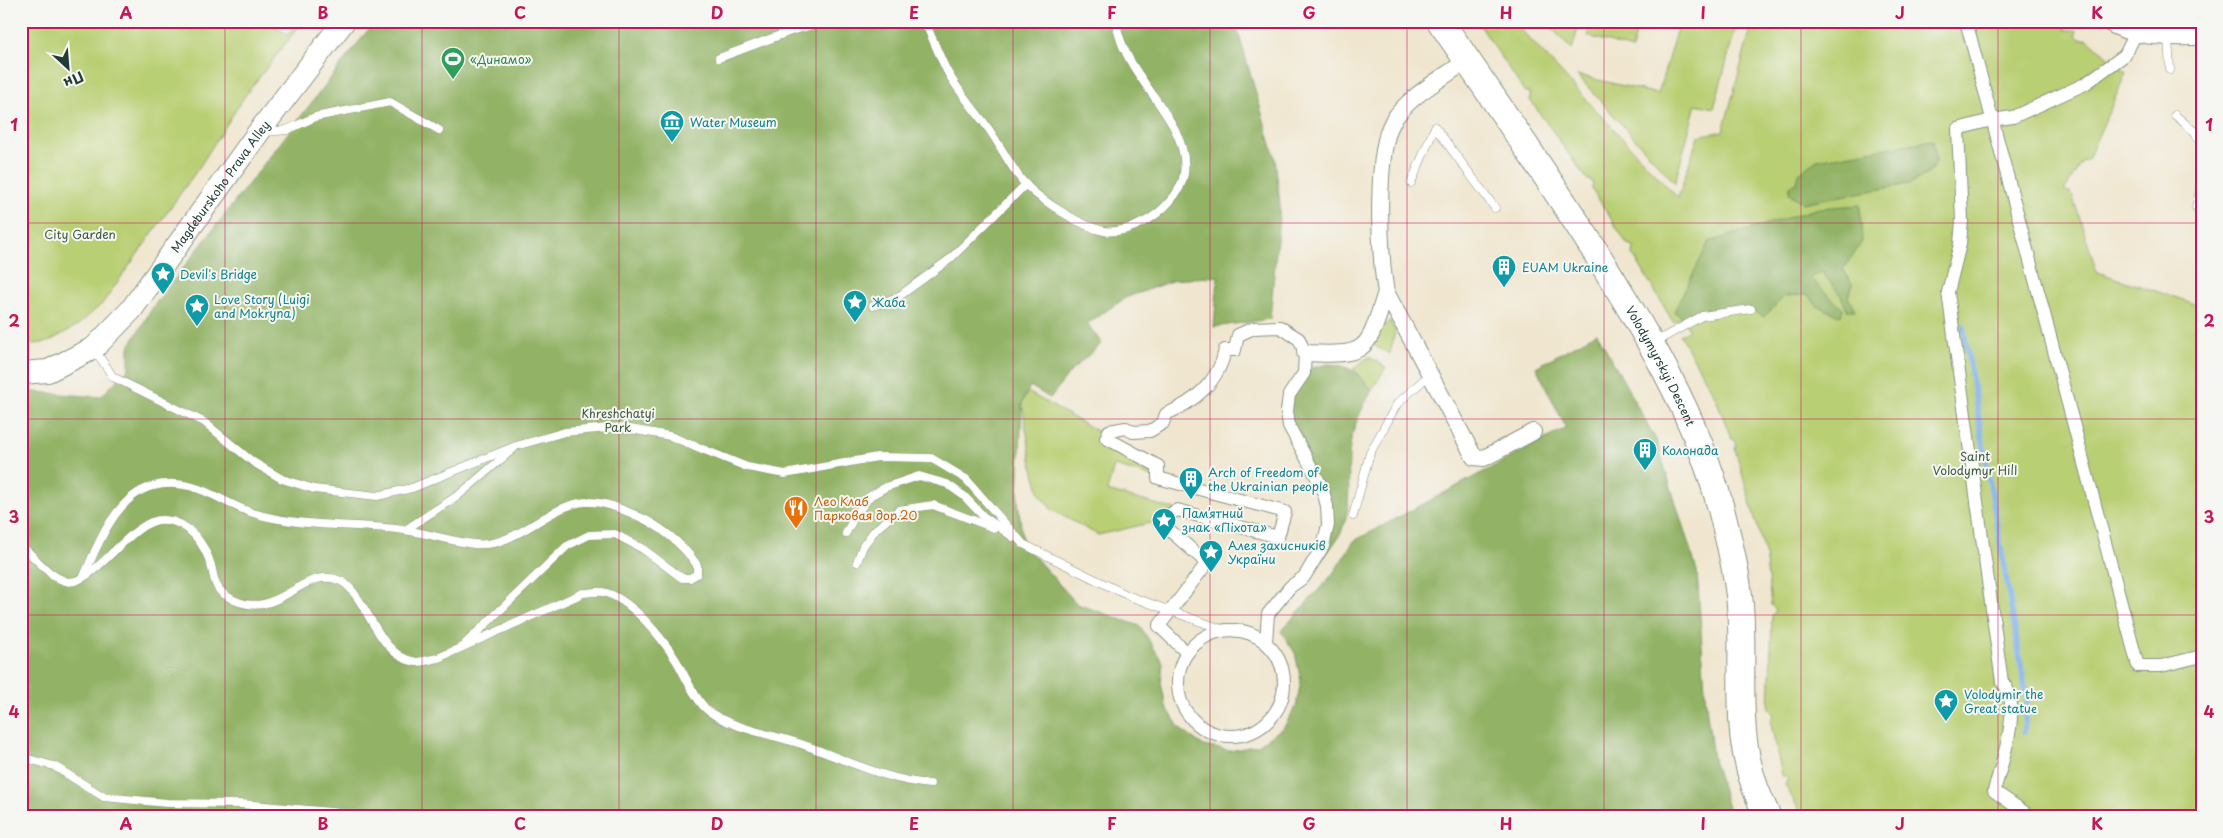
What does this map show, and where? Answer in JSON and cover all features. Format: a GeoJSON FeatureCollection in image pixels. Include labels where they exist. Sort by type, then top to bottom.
{"type":"FeatureCollection","features":[{"type":"Feature","properties":{"kind":"main road","name":"Magdeburskoho Prava Alley"},"geometry":{"type":"LineString","coordinates":[[21,373],[48,371],[94,348],[131,310],[258,133],[344,21]]}},
{"type":"Feature","properties":{"kind":"main road","name":"Volodymyrskyi Descent"},"geometry":{"type":"LineString","coordinates":[[1440,21],[1574,218],[1635,314],[1691,426],[1720,507],[1733,560],[1740,606],[1740,703],[1743,742],[1750,775],[1768,817]]}},
{"type":"Feature","properties":{"kind":"street"},"geometry":{"type":"LineString","coordinates":[[1966,21],[2138,666],[2161,666],[2202,656]]}},
{"type":"Feature","properties":{"kind":"street"},"geometry":{"type":"LineString","coordinates":[[2106,21],[2136,33],[2168,37],[2202,37]]}},
{"type":"Feature","properties":{"kind":"street"},"geometry":{"type":"LineString","coordinates":[[2030,817],[1994,791],[2009,739],[2011,695],[2008,688],[2002,682],[1948,292],[1960,244],[1962,220],[1958,129],[1991,120],[2013,117],[2099,76],[2125,55],[2136,33]]}},
{"type":"Feature","properties":{"kind":"street"},"geometry":{"type":"LineString","coordinates":[[1468,60],[1409,104],[1394,120],[1386,137],[1382,175],[1381,261],[1386,292],[1474,457],[1484,458],[1533,432]]}},
{"type":"Feature","properties":{"kind":"street"},"geometry":{"type":"LineString","coordinates":[[1304,353],[1341,355],[1360,349],[1366,343],[1373,330],[1386,292]]}},
{"type":"Feature","properties":{"kind":"street"},"geometry":{"type":"LineString","coordinates":[[1280,327],[1299,339],[1304,353],[1304,373],[1289,395],[1287,411],[1289,426],[1322,487],[1327,506],[1328,525],[1323,546],[1304,577],[1290,587],[1268,614],[1266,642],[1249,633],[1224,630],[1201,639],[1187,652],[1159,626],[1171,611],[1207,563],[1159,521],[1177,510],[1278,537],[1285,512],[1158,478],[1158,466],[1106,438],[1109,431],[1126,428],[1139,432],[1150,431],[1159,427],[1164,423],[1166,414],[1197,396],[1210,382],[1222,366],[1225,350],[1235,350],[1238,335],[1254,328],[1280,327]]}},
{"type":"Feature","properties":{"kind":"street"},"geometry":{"type":"LineString","coordinates":[[1224,630],[1201,639],[1194,645],[1180,668],[1178,686],[1182,703],[1191,718],[1205,729],[1221,735],[1239,735],[1256,730],[1270,720],[1280,706],[1284,689],[1284,671],[1277,655],[1266,642],[1249,633]]}},
{"type":"Feature","properties":{"kind":"lane"},"geometry":{"type":"LineString","coordinates":[[719,58],[791,31],[828,21]]}},
{"type":"Feature","properties":{"kind":"lane"},"geometry":{"type":"LineString","coordinates":[[924,21],[948,74],[1026,184],[1051,204],[1091,227],[1106,231],[1134,228],[1152,218],[1168,204],[1178,190],[1184,174],[1182,148],[1175,128],[1125,55],[1118,35],[1116,21]]}},
{"type":"Feature","properties":{"kind":"lane"},"geometry":{"type":"LineString","coordinates":[[2168,37],[2170,70]]}},
{"type":"Feature","properties":{"kind":"lane"},"geometry":{"type":"LineString","coordinates":[[258,133],[287,130],[315,117],[390,102],[439,130]]}},
{"type":"Feature","properties":{"kind":"lane"},"geometry":{"type":"LineString","coordinates":[[2175,115],[2195,132],[2202,145]]}},
{"type":"Feature","properties":{"kind":"lane"},"geometry":{"type":"LineString","coordinates":[[1411,183],[1435,127],[1495,208]]}},
{"type":"Feature","properties":{"kind":"lane"},"geometry":{"type":"LineString","coordinates":[[2202,183],[2196,207],[2202,209]]}},
{"type":"Feature","properties":{"kind":"lane"},"geometry":{"type":"LineString","coordinates":[[873,306],[898,297],[950,259],[1026,184]]}},
{"type":"Feature","properties":{"kind":"lane"},"geometry":{"type":"LineString","coordinates":[[1651,344],[1702,316],[1751,309]]}},
{"type":"Feature","properties":{"kind":"lane"},"geometry":{"type":"LineString","coordinates":[[94,348],[113,377],[204,422],[253,462],[282,479],[314,489],[376,496],[412,488],[516,446],[565,432],[619,427],[670,436],[747,467],[785,474],[877,456],[931,458],[966,479],[1009,531],[1023,544],[1129,596],[1224,630]]}},
{"type":"Feature","properties":{"kind":"lane"},"geometry":{"type":"LineString","coordinates":[[1353,516],[1370,453],[1396,404],[1429,375]]}},
{"type":"Feature","properties":{"kind":"lane"},"geometry":{"type":"LineString","coordinates":[[405,530],[460,494],[516,446]]}},
{"type":"Feature","properties":{"kind":"lane"},"geometry":{"type":"LineString","coordinates":[[846,534],[855,516],[870,496],[886,487],[919,476],[947,484],[964,496],[982,516],[1009,531]]}},
{"type":"Feature","properties":{"kind":"lane"},"geometry":{"type":"LineString","coordinates":[[83,578],[97,546],[128,500],[153,486],[181,485],[199,489],[253,513],[292,520],[405,530],[476,544],[501,541],[558,511],[585,502],[613,505],[653,522],[692,558],[697,565],[697,574],[690,578],[682,578],[644,549],[615,534],[589,535],[567,546],[462,646]]}},
{"type":"Feature","properties":{"kind":"lane"},"geometry":{"type":"LineString","coordinates":[[857,562],[863,546],[875,530],[899,510],[933,506],[1009,531]]}},
{"type":"Feature","properties":{"kind":"lane"},"geometry":{"type":"LineString","coordinates":[[21,546],[52,575],[68,582],[83,578],[128,537],[144,526],[164,519],[186,526],[202,546],[215,582],[222,593],[234,600],[248,605],[265,605],[321,578],[342,581],[353,592],[372,623],[400,657],[417,662],[438,658],[584,593],[602,592],[623,601],[654,630],[676,660],[693,694],[707,710],[746,728],[803,744],[902,782],[930,784]]}},
{"type":"Feature","properties":{"kind":"lane"},"geometry":{"type":"LineString","coordinates":[[21,758],[54,766],[104,797],[167,803],[241,804],[386,817]]}},
{"type":"Feature","properties":{"kind":"green space","name":"City Garden"},"geometry":{"type":"Polygon","coordinates":[[[21,21],[268,21],[288,35],[298,21],[303,21],[244,97],[200,166],[102,304],[78,325],[48,342],[21,346],[21,21]]]}},
{"type":"Feature","properties":{"kind":"green space","name":"Khreshchatyi Park"},"geometry":{"type":"Polygon","coordinates":[[[375,21],[1238,21],[1238,32],[1275,158],[1280,205],[1270,319],[1214,327],[1218,276],[1174,280],[1125,298],[1087,324],[1102,343],[1072,370],[1050,398],[1030,386],[1022,403],[1018,500],[1023,544],[1077,604],[1140,626],[1163,663],[1161,683],[1166,706],[1180,729],[1204,746],[1230,751],[1258,745],[1284,727],[1296,706],[1301,681],[1295,653],[1281,631],[1332,575],[1354,541],[1566,428],[1536,367],[1597,333],[1656,440],[1697,571],[1706,705],[1713,759],[1731,817],[21,817],[21,391],[100,397],[129,369],[129,347],[153,307],[375,21]]]}},
{"type":"Feature","properties":{"kind":"green space","name":"Saint Volodymyr Hill"},"geometry":{"type":"Polygon","coordinates":[[[1477,21],[1513,21],[1678,198],[1698,136],[1723,131],[1753,21],[2049,21],[2054,25],[2062,21],[2066,30],[2077,30],[2076,35],[2080,39],[2088,39],[2126,73],[2088,159],[2082,162],[2064,191],[2072,194],[2097,272],[2202,306],[2202,817],[1803,817],[1785,785],[1788,778],[1782,775],[1770,720],[1774,715],[1769,709],[1772,616],[1776,610],[1771,605],[1765,553],[1735,449],[1737,442],[1731,438],[1715,396],[1680,335],[1689,330],[1682,318],[1673,322],[1633,254],[1634,246],[1627,244],[1592,189],[1593,182],[1587,179],[1530,100],[1530,93],[1524,91],[1477,21]]]}},
{"type":"Feature","properties":{"kind":"green space"},"geometry":{"type":"Polygon","coordinates":[[[1545,21],[1580,21],[1572,50],[1545,21]]]}},
{"type":"Feature","properties":{"kind":"green space"},"geometry":{"type":"Polygon","coordinates":[[[1592,21],[1639,21],[1632,49],[1588,36],[1592,21]]]}},
{"type":"Feature","properties":{"kind":"green space"},"geometry":{"type":"Polygon","coordinates":[[[1679,21],[1713,21],[1736,27],[1714,108],[1696,104],[1675,183],[1577,75],[1658,94],[1679,21]]]}},
{"type":"Feature","properties":{"kind":"green space"},"geometry":{"type":"Polygon","coordinates":[[[1933,140],[1936,163],[1928,174],[1909,184],[1802,203],[1789,193],[1790,186],[1797,183],[1799,173],[1817,160],[1933,140]]]}},
{"type":"Feature","properties":{"kind":"green space"},"geometry":{"type":"Polygon","coordinates":[[[1860,205],[1862,242],[1843,269],[1853,285],[1848,297],[1855,310],[1847,310],[1841,296],[1822,272],[1810,278],[1843,309],[1841,316],[1817,306],[1808,295],[1785,296],[1764,317],[1751,309],[1682,317],[1674,312],[1709,242],[1819,208],[1860,205]]]}},
{"type":"Feature","properties":{"kind":"green space"},"geometry":{"type":"Polygon","coordinates":[[[1390,322],[1395,331],[1390,354],[1373,345],[1382,327],[1390,322]]]}},
{"type":"Feature","properties":{"kind":"green space"},"geometry":{"type":"Polygon","coordinates":[[[1369,357],[1386,367],[1372,390],[1353,369],[1369,357]]]}},
{"type":"Feature","properties":{"kind":"green space"},"geometry":{"type":"Polygon","coordinates":[[[1328,364],[1348,368],[1363,379],[1372,390],[1358,418],[1352,436],[1349,460],[1349,497],[1345,521],[1336,540],[1318,563],[1327,506],[1289,426],[1289,395],[1304,373],[1313,368],[1328,364]]]}},
{"type":"Feature","properties":{"kind":"green space"},"geometry":{"type":"Polygon","coordinates":[[[1026,391],[1158,466],[1158,478],[1114,466],[1107,491],[1177,510],[1159,521],[1098,535],[1052,510],[1040,494],[1032,465],[1022,403],[1026,391]]]}},
{"type":"Feature","properties":{"kind":"waterway"},"geometry":{"type":"LineString","coordinates":[[1963,326],[2027,700],[2024,732]]}},
{"type":"Feature","properties":{"kind":"place","name":"«Динамо»"},"geometry":{"type":"Point","coordinates":[453,80]}},
{"type":"Feature","properties":{"kind":"place","name":"Water Museum"},"geometry":{"type":"Point","coordinates":[672,143]}},
{"type":"Feature","properties":{"kind":"place","name":"EUAM Ukraine"},"geometry":{"type":"Point","coordinates":[1504,288]}},
{"type":"Feature","properties":{"kind":"place","name":"Devil's Bridge"},"geometry":{"type":"Point","coordinates":[163,295]}},
{"type":"Feature","properties":{"kind":"place","name":"Жаба"},"geometry":{"type":"Point","coordinates":[855,323]}},
{"type":"Feature","properties":{"kind":"place","name":"Love Story (Luigi and Mokryna)"},"geometry":{"type":"Point","coordinates":[197,327]}},
{"type":"Feature","properties":{"kind":"place","name":"Колонада"},"geometry":{"type":"Point","coordinates":[1645,471]}},
{"type":"Feature","properties":{"kind":"place","name":"Arch of Freedom of the Ukrainian people"},"geometry":{"type":"Point","coordinates":[1191,500]}},
{"type":"Feature","properties":{"kind":"place","name":"Лео Клаб Парковая дор.20"},"geometry":{"type":"Point","coordinates":[796,529]}},
{"type":"Feature","properties":{"kind":"place","name":"Памʼятний знак «Піхота»"},"geometry":{"type":"Point","coordinates":[1164,541]}},
{"type":"Feature","properties":{"kind":"place","name":"Алея захисників України"},"geometry":{"type":"Point","coordinates":[1211,573]}},
{"type":"Feature","properties":{"kind":"place","name":"Volodymir the Great statue"},"geometry":{"type":"Point","coordinates":[1946,722]}}]}
